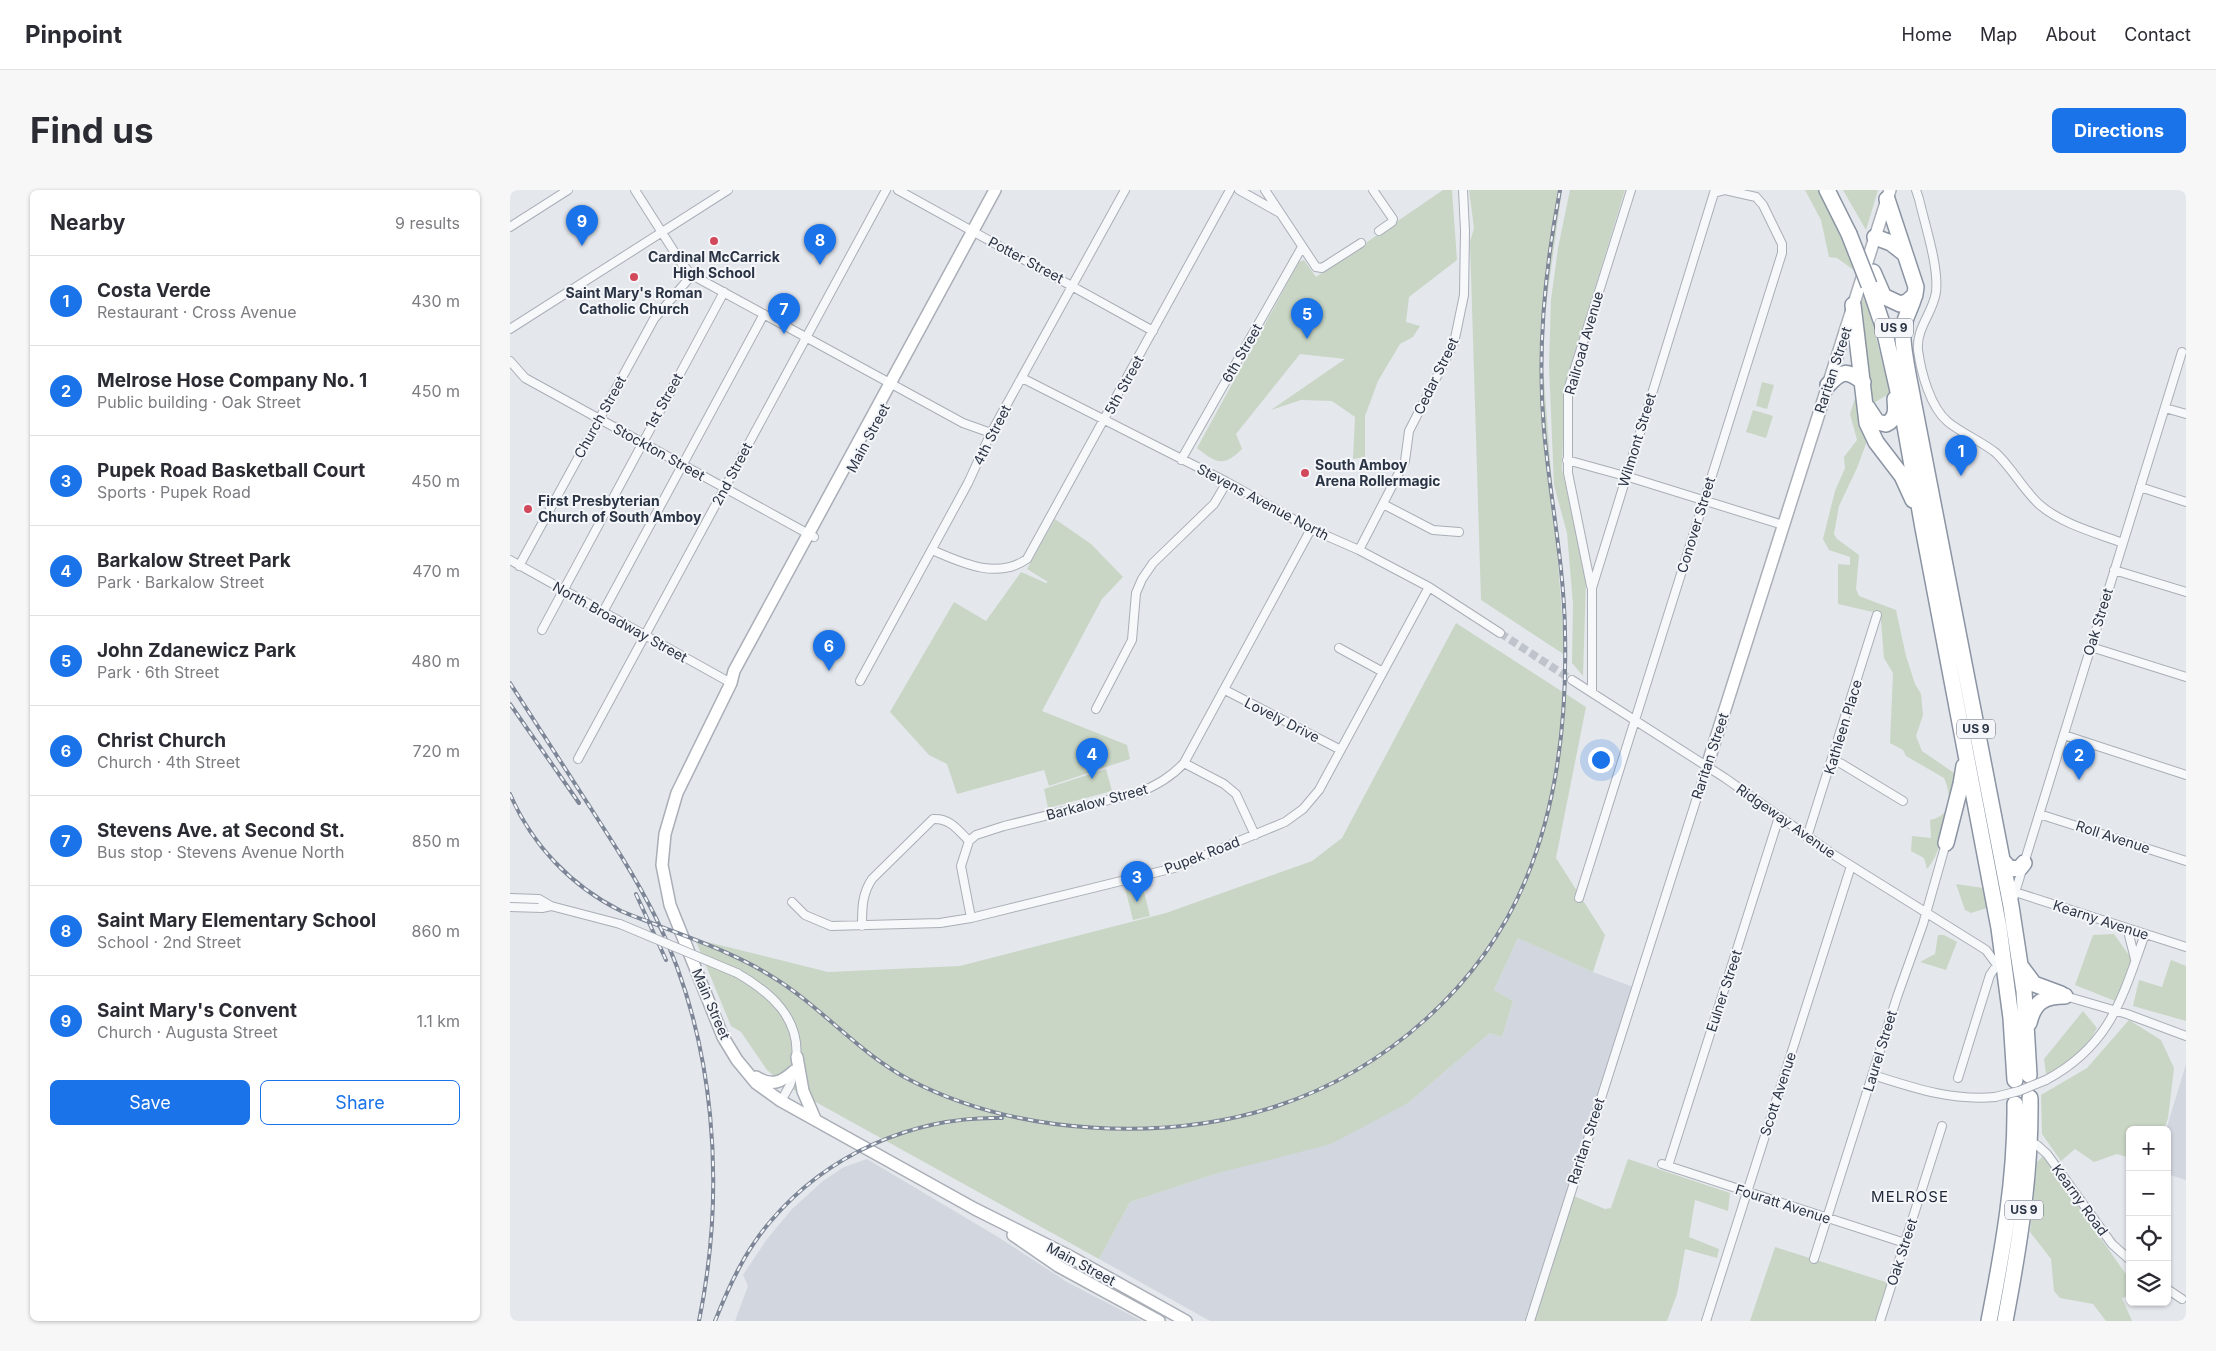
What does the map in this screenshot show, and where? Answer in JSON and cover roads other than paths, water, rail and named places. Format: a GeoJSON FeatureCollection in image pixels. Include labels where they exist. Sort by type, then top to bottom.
{"type":"FeatureCollection","features":[{"type":"Feature","properties":{"kind":"highway","name":"US 9"},"geometry":{"type":"LineString","coordinates":[[1826,190],[1852,230]]}},
{"type":"Feature","properties":{"kind":"highway","name":"US 9"},"geometry":{"type":"LineString","coordinates":[[1837,190],[1871,278],[1892,360],[1914,470],[1923,528],[1999,928],[2008,987],[2014,1080]]}},
{"type":"Feature","properties":{"kind":"highway"},"geometry":{"type":"LineString","coordinates":[[1888,194],[1899,236],[1914,279],[1915,295],[1903,330],[1911,385]]}},
{"type":"Feature","properties":{"kind":"highway"},"geometry":{"type":"LineString","coordinates":[[1880,222],[1889,225],[1899,236]]}},
{"type":"Feature","properties":{"kind":"highway"},"geometry":{"type":"LineString","coordinates":[[1875,237],[1891,243],[1905,254]]}},
{"type":"Feature","properties":{"kind":"highway","name":"US 9"},"geometry":{"type":"LineString","coordinates":[[1871,278],[1883,296],[1911,385],[2002,860],[2013,899],[2030,1075]]}},
{"type":"Feature","properties":{"kind":"highway"},"geometry":{"type":"LineString","coordinates":[[1883,296],[1900,304],[1907,302],[1915,295]]}},
{"type":"Feature","properties":{"kind":"highway"},"geometry":{"type":"LineString","coordinates":[[1853,305],[1867,423],[1873,437],[1906,483],[1923,528]]}},
{"type":"Feature","properties":{"kind":"highway"},"geometry":{"type":"LineString","coordinates":[[1866,406],[1880,424],[1889,423],[1893,418],[1896,407],[1892,360]]}},
{"type":"Feature","properties":{"kind":"highway"},"geometry":{"type":"LineString","coordinates":[[1828,385],[1836,376],[1844,373],[1852,374],[1863,382]]}},
{"type":"Feature","properties":{"kind":"highway"},"geometry":{"type":"LineString","coordinates":[[1946,843],[1962,784],[1964,746]]}},
{"type":"Feature","properties":{"kind":"highway"},"geometry":{"type":"LineString","coordinates":[[2002,860],[2010,869],[2020,868],[2024,863]]}},
{"type":"Feature","properties":{"kind":"highway"},"geometry":{"type":"LineString","coordinates":[[2020,963],[2025,974],[2034,984],[2065,996]]}},
{"type":"Feature","properties":{"kind":"highway"},"geometry":{"type":"LineString","coordinates":[[1997,965],[2008,987]]}},
{"type":"Feature","properties":{"kind":"highway"},"geometry":{"type":"LineString","coordinates":[[2027,1032],[2034,1008],[2039,1002],[2048,997],[2065,996]]}},
{"type":"Feature","properties":{"kind":"highway","name":"US 9"},"geometry":{"type":"LineString","coordinates":[[2005,1321],[2021,1235],[2030,1142],[2030,1098]]}},
{"type":"Feature","properties":{"kind":"highway","name":"US 9"},"geometry":{"type":"LineString","coordinates":[[1989,1321],[2008,1214],[2014,1150],[2015,1104]]}},
{"type":"Feature","properties":{"kind":"main road","name":"Main Street"},"geometry":{"type":"LineString","coordinates":[[976,234],[995,190]]}},
{"type":"Feature","properties":{"kind":"main road","name":"Main Street"},"geometry":{"type":"LineString","coordinates":[[1003,190],[976,234],[893,384],[811,536],[740,674],[731,683],[677,793],[665,834],[662,865],[670,905],[724,1037],[744,1070],[756,1083],[781,1101],[975,1209],[1094,1270],[1186,1321]]}},
{"type":"Feature","properties":{"kind":"main road","name":"Raritan Street"},"geometry":{"type":"LineString","coordinates":[[1707,766],[1888,194]]}},
{"type":"Feature","properties":{"kind":"main road"},"geometry":{"type":"LineString","coordinates":[[797,1057],[803,1091],[815,1120]]}},
{"type":"Feature","properties":{"kind":"main road"},"geometry":{"type":"LineString","coordinates":[[744,1070],[761,1080],[772,1083],[780,1083],[794,1071]]}},
{"type":"Feature","properties":{"kind":"main road","name":"Main Street"},"geometry":{"type":"LineString","coordinates":[[975,1209],[1058,1266],[1159,1321]]}},
{"type":"Feature","properties":{"kind":"street"},"geometry":{"type":"LineString","coordinates":[[510,227],[568,190]]}},
{"type":"Feature","properties":{"kind":"street"},"geometry":{"type":"LineString","coordinates":[[635,190],[682,264],[692,275],[963,422],[990,433]]}},
{"type":"Feature","properties":{"kind":"street"},"geometry":{"type":"LineString","coordinates":[[510,329],[728,190]]}},
{"type":"Feature","properties":{"kind":"street","name":"2nd Street"},"geometry":{"type":"LineString","coordinates":[[578,759],[886,190]]}},
{"type":"Feature","properties":{"kind":"street","name":"Potter Street"},"geometry":{"type":"LineString","coordinates":[[898,190],[1154,331]]}},
{"type":"Feature","properties":{"kind":"street","name":"4th Street"},"geometry":{"type":"LineString","coordinates":[[860,682],[968,483],[990,433],[1125,190]]}},
{"type":"Feature","properties":{"kind":"street","name":"5th Street"},"geometry":{"type":"LineString","coordinates":[[932,550],[966,565],[1007,569],[1027,559],[1230,190]]}},
{"type":"Feature","properties":{"kind":"street"},"geometry":{"type":"LineString","coordinates":[[1238,190],[1281,214]]}},
{"type":"Feature","properties":{"kind":"street"},"geometry":{"type":"LineString","coordinates":[[1264,190],[1316,267],[1322,268],[1361,243]]}},
{"type":"Feature","properties":{"kind":"street"},"geometry":{"type":"LineString","coordinates":[[1373,190],[1393,219],[1392,222],[1379,231]]}},
{"type":"Feature","properties":{"kind":"street","name":"Cedar Street"},"geometry":{"type":"LineString","coordinates":[[1359,550],[1405,461],[1409,431],[1454,343],[1464,295],[1465,231],[1463,190]]}},
{"type":"Feature","properties":{"kind":"street","name":"Railroad Avenue"},"geometry":{"type":"LineString","coordinates":[[1592,588],[1568,474],[1568,390],[1631,190]]}},
{"type":"Feature","properties":{"kind":"street","name":"Conover Street"},"geometry":{"type":"LineString","coordinates":[[1579,898],[1782,253],[1782,244],[1763,205],[1756,197],[1725,190],[1712,191]]}},
{"type":"Feature","properties":{"kind":"street"},"geometry":{"type":"LineString","coordinates":[[1916,190],[1925,225],[1936,284],[1934,299],[1919,333],[1918,347],[1926,381],[1937,408],[1949,423],[1975,438],[1997,455],[2042,506],[2068,521],[2123,543]]}},
{"type":"Feature","properties":{"kind":"street","name":"Wilmont Street"},"geometry":{"type":"LineString","coordinates":[[1592,692],[1592,588],[1712,191]]}},
{"type":"Feature","properties":{"kind":"street","name":"6th Street"},"geometry":{"type":"LineString","coordinates":[[1182,460],[1302,248]]}},
{"type":"Feature","properties":{"kind":"street","name":"Church Street"},"geometry":{"type":"LineString","coordinates":[[519,566],[654,319],[692,275]]}},
{"type":"Feature","properties":{"kind":"street","name":"1st Street"},"geometry":{"type":"LineString","coordinates":[[542,630],[724,292]]}},
{"type":"Feature","properties":{"kind":"street"},"geometry":{"type":"LineString","coordinates":[[603,612],[764,314]]}},
{"type":"Feature","properties":{"kind":"street","name":"Oak Street"},"geometry":{"type":"LineString","coordinates":[[2013,899],[2182,352]]}},
{"type":"Feature","properties":{"kind":"street","name":"Stockton Street"},"geometry":{"type":"LineString","coordinates":[[510,361],[525,378],[811,536]]}},
{"type":"Feature","properties":{"kind":"street","name":"Stevens Avenue North"},"geometry":{"type":"LineString","coordinates":[[1022,378],[1227,482],[1311,529],[1359,550],[1429,587],[1500,633]]}},
{"type":"Feature","properties":{"kind":"street"},"geometry":{"type":"LineString","coordinates":[[2165,408],[2186,414]]}},
{"type":"Feature","properties":{"kind":"street"},"geometry":{"type":"LineString","coordinates":[[1567,460],[1783,525]]}},
{"type":"Feature","properties":{"kind":"street"},"geometry":{"type":"LineString","coordinates":[[1096,709],[1132,640],[1136,592],[1142,579],[1153,563],[1214,504],[1227,482]]}},
{"type":"Feature","properties":{"kind":"street"},"geometry":{"type":"LineString","coordinates":[[2140,487],[2186,502]]}},
{"type":"Feature","properties":{"kind":"street"},"geometry":{"type":"LineString","coordinates":[[1383,504],[1433,530],[1460,532]]}},
{"type":"Feature","properties":{"kind":"street","name":"Barkalow Street"},"geometry":{"type":"LineString","coordinates":[[969,841],[976,835],[988,830],[1141,792],[1173,774],[1184,763],[1311,529]]}},
{"type":"Feature","properties":{"kind":"street","name":"North Broadway Street"},"geometry":{"type":"LineString","coordinates":[[510,560],[731,683]]}},
{"type":"Feature","properties":{"kind":"street"},"geometry":{"type":"LineString","coordinates":[[2114,570],[2186,592]]}},
{"type":"Feature","properties":{"kind":"street","name":"Pupek Road"},"geometry":{"type":"LineString","coordinates":[[792,902],[805,915],[819,923],[831,926],[940,923],[972,918],[1174,868],[1285,822],[1303,809],[1319,790],[1429,587]]}},
{"type":"Feature","properties":{"kind":"street","name":"Kathleen Place"},"geometry":{"type":"LineString","coordinates":[[1807,837],[1877,615]]}},
{"type":"Feature","properties":{"kind":"street"},"geometry":{"type":"LineString","coordinates":[[1339,648],[1383,672]]}},
{"type":"Feature","properties":{"kind":"street"},"geometry":{"type":"LineString","coordinates":[[2091,648],[2186,677]]}},
{"type":"Feature","properties":{"kind":"street","name":"Ridgeway Avenue"},"geometry":{"type":"LineString","coordinates":[[1572,680],[1707,766],[1851,866],[1982,946],[1997,965]]}},
{"type":"Feature","properties":{"kind":"street","name":"Lovely Drive"},"geometry":{"type":"LineString","coordinates":[[1225,690],[1339,750]]}},
{"type":"Feature","properties":{"kind":"street"},"geometry":{"type":"LineString","coordinates":[[2064,735],[2186,775]]}},
{"type":"Feature","properties":{"kind":"street"},"geometry":{"type":"LineString","coordinates":[[1832,760],[1842,764],[1903,801]]}},
{"type":"Feature","properties":{"kind":"street"},"geometry":{"type":"LineString","coordinates":[[1184,763],[1224,784],[1236,794],[1254,835]]}},
{"type":"Feature","properties":{"kind":"street","name":"Raritan Street"},"geometry":{"type":"LineString","coordinates":[[1530,1321],[1707,766]]}},
{"type":"Feature","properties":{"kind":"street","name":"Roll Avenue"},"geometry":{"type":"LineString","coordinates":[[2040,814],[2186,861]]}},
{"type":"Feature","properties":{"kind":"street","name":"Eulner Street"},"geometry":{"type":"LineString","coordinates":[[1665,1165],[1779,817]]}},
{"type":"Feature","properties":{"kind":"street"},"geometry":{"type":"LineString","coordinates":[[862,926],[863,898],[869,883],[933,819],[942,819],[949,822],[969,841],[961,866],[972,918]]}},
{"type":"Feature","properties":{"kind":"street","name":"Laurel Street"},"geometry":{"type":"LineString","coordinates":[[1814,1259],[1926,913],[1946,843]]}},
{"type":"Feature","properties":{"kind":"street","name":"Scott Avenue"},"geometry":{"type":"LineString","coordinates":[[1706,1321],[1851,866]]}},
{"type":"Feature","properties":{"kind":"street"},"geometry":{"type":"LineString","coordinates":[[510,898],[539,899],[551,906],[620,924],[737,973],[761,988],[782,1007],[794,1036],[797,1057],[790,1084],[781,1101]]}},
{"type":"Feature","properties":{"kind":"street","name":"Kearny Avenue"},"geometry":{"type":"LineString","coordinates":[[2013,899],[2130,929],[2186,947]]}},
{"type":"Feature","properties":{"kind":"street"},"geometry":{"type":"LineString","coordinates":[[510,907],[542,908],[551,906]]}},
{"type":"Feature","properties":{"kind":"street"},"geometry":{"type":"LineString","coordinates":[[2130,929],[2129,936],[2134,950],[2134,964]]}},
{"type":"Feature","properties":{"kind":"street"},"geometry":{"type":"LineString","coordinates":[[1873,1075],[1915,1089],[1946,1096],[1970,1098],[1995,1097],[2019,1091],[2046,1080],[2071,1065],[2093,1044],[2116,1010],[2145,934]]}},
{"type":"Feature","properties":{"kind":"street"},"geometry":{"type":"LineString","coordinates":[[1958,1078],[1990,975],[1997,965]]}},
{"type":"Feature","properties":{"kind":"street"},"geometry":{"type":"LineString","coordinates":[[2065,996],[2116,1010],[2186,1036]]}},
{"type":"Feature","properties":{"kind":"street","name":"Oak Street"},"geometry":{"type":"LineString","coordinates":[[1880,1321],[1942,1126]]}},
{"type":"Feature","properties":{"kind":"street","name":"Kearny Road"},"geometry":{"type":"LineString","coordinates":[[2030,1142],[2037,1145],[2047,1154],[2112,1244],[2126,1256]]}},
{"type":"Feature","properties":{"kind":"street","name":"Fouratt Avenue"},"geometry":{"type":"LineString","coordinates":[[1665,1165],[1905,1243]]}},
{"type":"Feature","properties":{"kind":"street"},"geometry":{"type":"LineString","coordinates":[[2171,1291],[2182,1298]]}},
{"type":"Feature","properties":{"kind":"tunnel"},"geometry":{"type":"LineString","coordinates":[[1500,633],[1572,680]]}},
{"type":"Feature","properties":{"kind":"railway"},"geometry":{"type":"LineString","coordinates":[[510,794],[530,830],[555,862],[603,901],[621,911],[715,948],[758,968],[806,1001],[873,1057],[910,1080],[952,1098],[996,1112],[1043,1122],[1091,1128],[1139,1129],[1187,1125],[1233,1118],[1277,1106],[1317,1090],[1356,1070],[1392,1047],[1426,1019],[1457,988],[1484,955],[1507,918],[1526,879],[1537,850],[1553,789],[1562,726],[1565,632],[1562,581],[1544,430],[1541,370],[1546,279],[1560,190]]}},
{"type":"Feature","properties":{"kind":"railway"},"geometry":{"type":"LineString","coordinates":[[510,683],[606,832],[656,918],[676,965],[692,1014],[703,1064],[710,1116],[713,1168],[712,1220],[707,1271],[699,1321]]}},
{"type":"Feature","properties":{"kind":"railway"},"geometry":{"type":"LineString","coordinates":[[510,704],[579,803]]}},
{"type":"Feature","properties":{"kind":"railway"},"geometry":{"type":"LineString","coordinates":[[636,894],[666,960]]}},
{"type":"Feature","properties":{"kind":"railway"},"geometry":{"type":"LineString","coordinates":[[715,1321],[738,1269],[761,1233],[793,1198],[818,1177],[845,1159],[874,1144],[905,1132],[969,1119],[1002,1118]]}},
{"type":"Feature","properties":{"kind":"place","name":"Cardinal McCarrick High School"},"geometry":{"type":"Point","coordinates":[714,241]}},
{"type":"Feature","properties":{"kind":"place","name":"Saint Mary's Convent"},"geometry":{"type":"Point","coordinates":[582,246]}},
{"type":"Feature","properties":{"kind":"place","name":"Saint Mary Elementary School"},"geometry":{"type":"Point","coordinates":[820,265]}},
{"type":"Feature","properties":{"kind":"place","name":"Saint Mary's Roman Catholic Church"},"geometry":{"type":"Point","coordinates":[634,277]}},
{"type":"Feature","properties":{"kind":"place","name":"Stevens Ave. at Second St."},"geometry":{"type":"Point","coordinates":[784,334]}},
{"type":"Feature","properties":{"kind":"place","name":"John Zdanewicz Park"},"geometry":{"type":"Point","coordinates":[1307,339]}},
{"type":"Feature","properties":{"kind":"place","name":"South Amboy Arena Rollermagic"},"geometry":{"type":"Point","coordinates":[1305,473]}},
{"type":"Feature","properties":{"kind":"place","name":"Costa Verde"},"geometry":{"type":"Point","coordinates":[1961,476]}},
{"type":"Feature","properties":{"kind":"place","name":"First Presbyterian Church of South Amboy"},"geometry":{"type":"Point","coordinates":[528,509]}},
{"type":"Feature","properties":{"kind":"place","name":"Christ Church"},"geometry":{"type":"Point","coordinates":[829,671]}},
{"type":"Feature","properties":{"kind":"place","name":"Barkalow Street Park"},"geometry":{"type":"Point","coordinates":[1092,779]}},
{"type":"Feature","properties":{"kind":"place","name":"Melrose Hose Company No. 1"},"geometry":{"type":"Point","coordinates":[2079,780]}},
{"type":"Feature","properties":{"kind":"place","name":"Pupek Road Basketball Court"},"geometry":{"type":"Point","coordinates":[1137,902]}},
{"type":"Feature","properties":{"kind":"district","name":"MELROSE"},"geometry":{"type":"Point","coordinates":[1910,1197]}}]}
